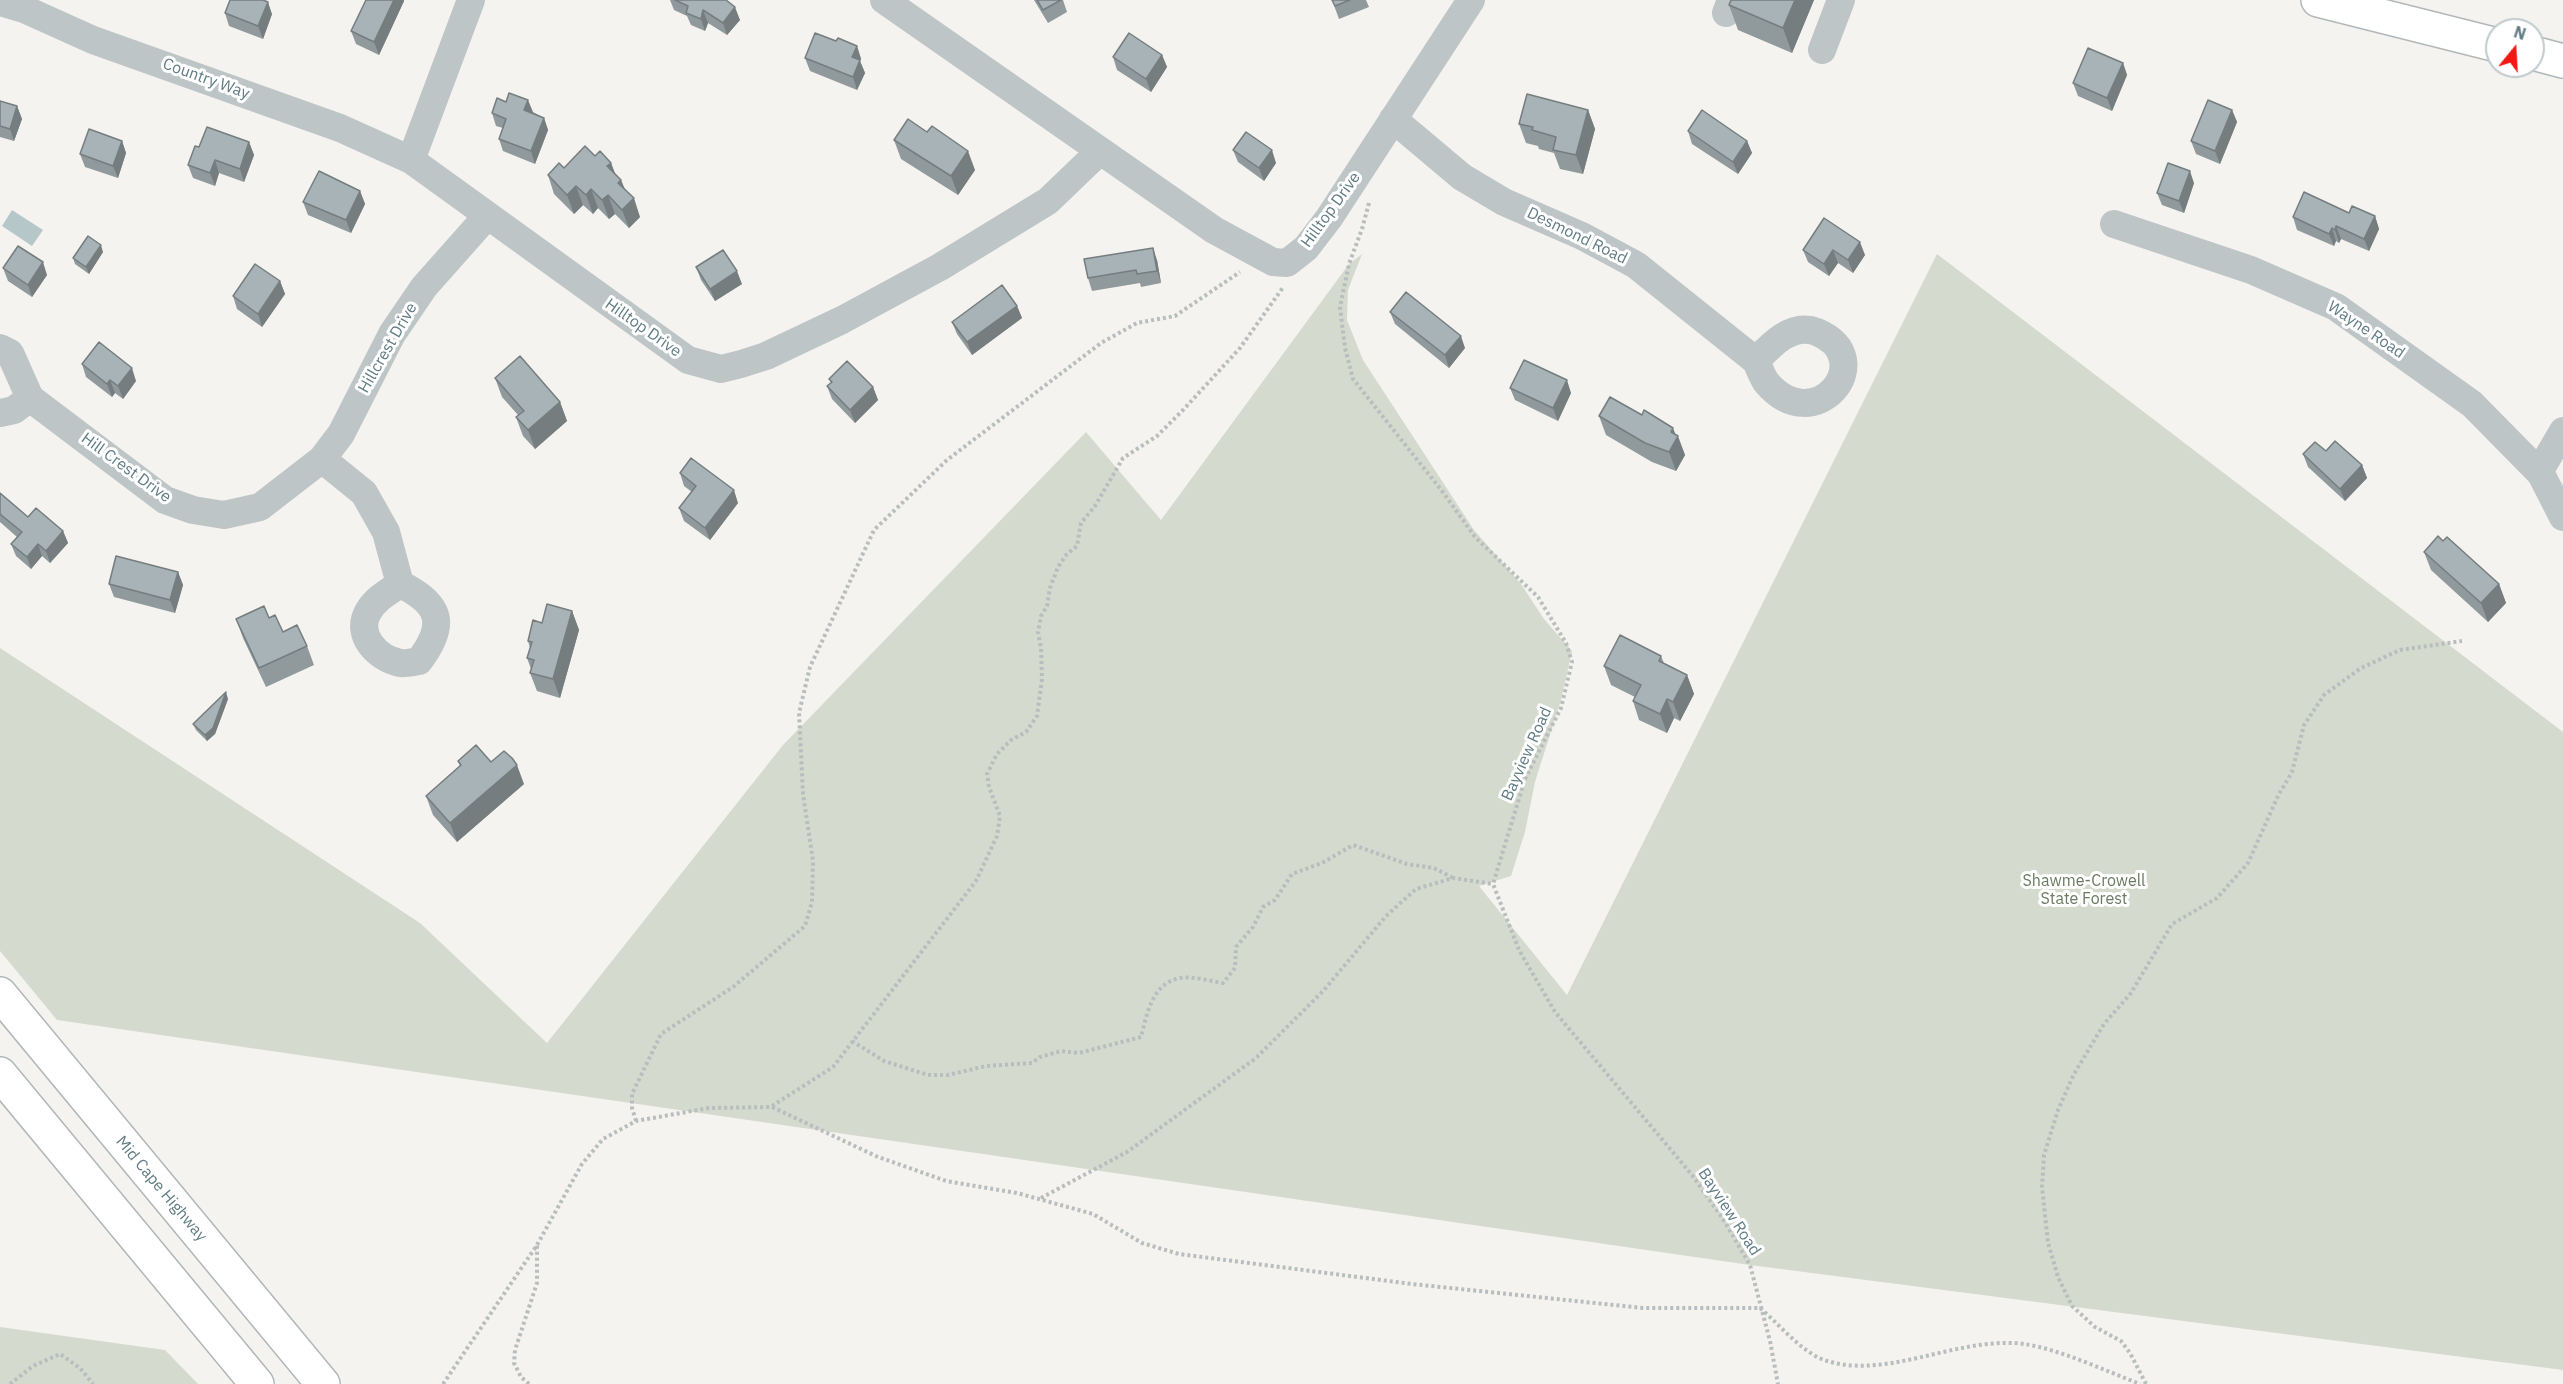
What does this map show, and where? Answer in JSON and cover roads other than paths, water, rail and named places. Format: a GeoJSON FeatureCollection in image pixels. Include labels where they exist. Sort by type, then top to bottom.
{"type":"FeatureCollection","features":[{"type":"Feature","properties":{"kind":"main road"},"geometry":{"type":"LineString","coordinates":[[2318,0],[2485,42]]}},
{"type":"Feature","properties":{"kind":"main road"},"geometry":{"type":"LineString","coordinates":[[2545,57],[2563,61]]}},
{"type":"Feature","properties":{"kind":"main road","name":"Mid Cape Highway"},"geometry":{"type":"LineString","coordinates":[[0,994],[323,1384]]}},
{"type":"Feature","properties":{"kind":"main road"},"geometry":{"type":"LineString","coordinates":[[0,1074],[257,1384]]}},
{"type":"Feature","properties":{"kind":"street"},"geometry":{"type":"LineString","coordinates":[[411,160],[471,0]]}},
{"type":"Feature","properties":{"kind":"street"},"geometry":{"type":"LineString","coordinates":[[884,0],[1100,152]]}},
{"type":"Feature","properties":{"kind":"street","name":"Hilltop Drive"},"geometry":{"type":"LineString","coordinates":[[411,160],[688,360],[722,369],[766,356],[794,343],[940,267],[1048,201],[1100,152],[1214,230],[1271,259],[1287,264],[1306,248],[1329,218],[1471,0]]}},
{"type":"Feature","properties":{"kind":"street"},"geometry":{"type":"LineString","coordinates":[[1822,50],[1841,0]]}},
{"type":"Feature","properties":{"kind":"street","name":"Country Way"},"geometry":{"type":"LineString","coordinates":[[17,4],[93,40],[340,128],[411,160]]}},
{"type":"Feature","properties":{"kind":"street","name":"Desmond Road"},"geometry":{"type":"LineString","coordinates":[[1393,119],[1462,177],[1504,202],[1582,236],[1636,265],[1756,361]]}},
{"type":"Feature","properties":{"kind":"street","name":"Hillcrest Drive"},"geometry":{"type":"LineString","coordinates":[[322,459],[341,434],[399,325],[424,287],[487,216]]}},
{"type":"Feature","properties":{"kind":"street","name":"Wayne Road"},"geometry":{"type":"LineString","coordinates":[[2114,224],[2251,270],[2336,307],[2472,404],[2539,472],[2563,517]]}},
{"type":"Feature","properties":{"kind":"street","name":"Hill Crest Drive"},"geometry":{"type":"LineString","coordinates":[[0,348],[10,353],[30,398],[165,500],[193,510],[224,515],[260,507],[322,459]]}},
{"type":"Feature","properties":{"kind":"street"},"geometry":{"type":"LineString","coordinates":[[0,414],[14,410],[30,398]]}},
{"type":"Feature","properties":{"kind":"street"},"geometry":{"type":"LineString","coordinates":[[2539,472],[2563,431]]}},
{"type":"Feature","properties":{"kind":"street"},"geometry":{"type":"LineString","coordinates":[[322,459],[364,493],[386,532],[400,584]]}},
{"type":"Feature","properties":{"kind":"park label","name":"Shawme-Crowell State Forest"},"geometry":{"type":"Point","coordinates":[2084,890]}}]}
